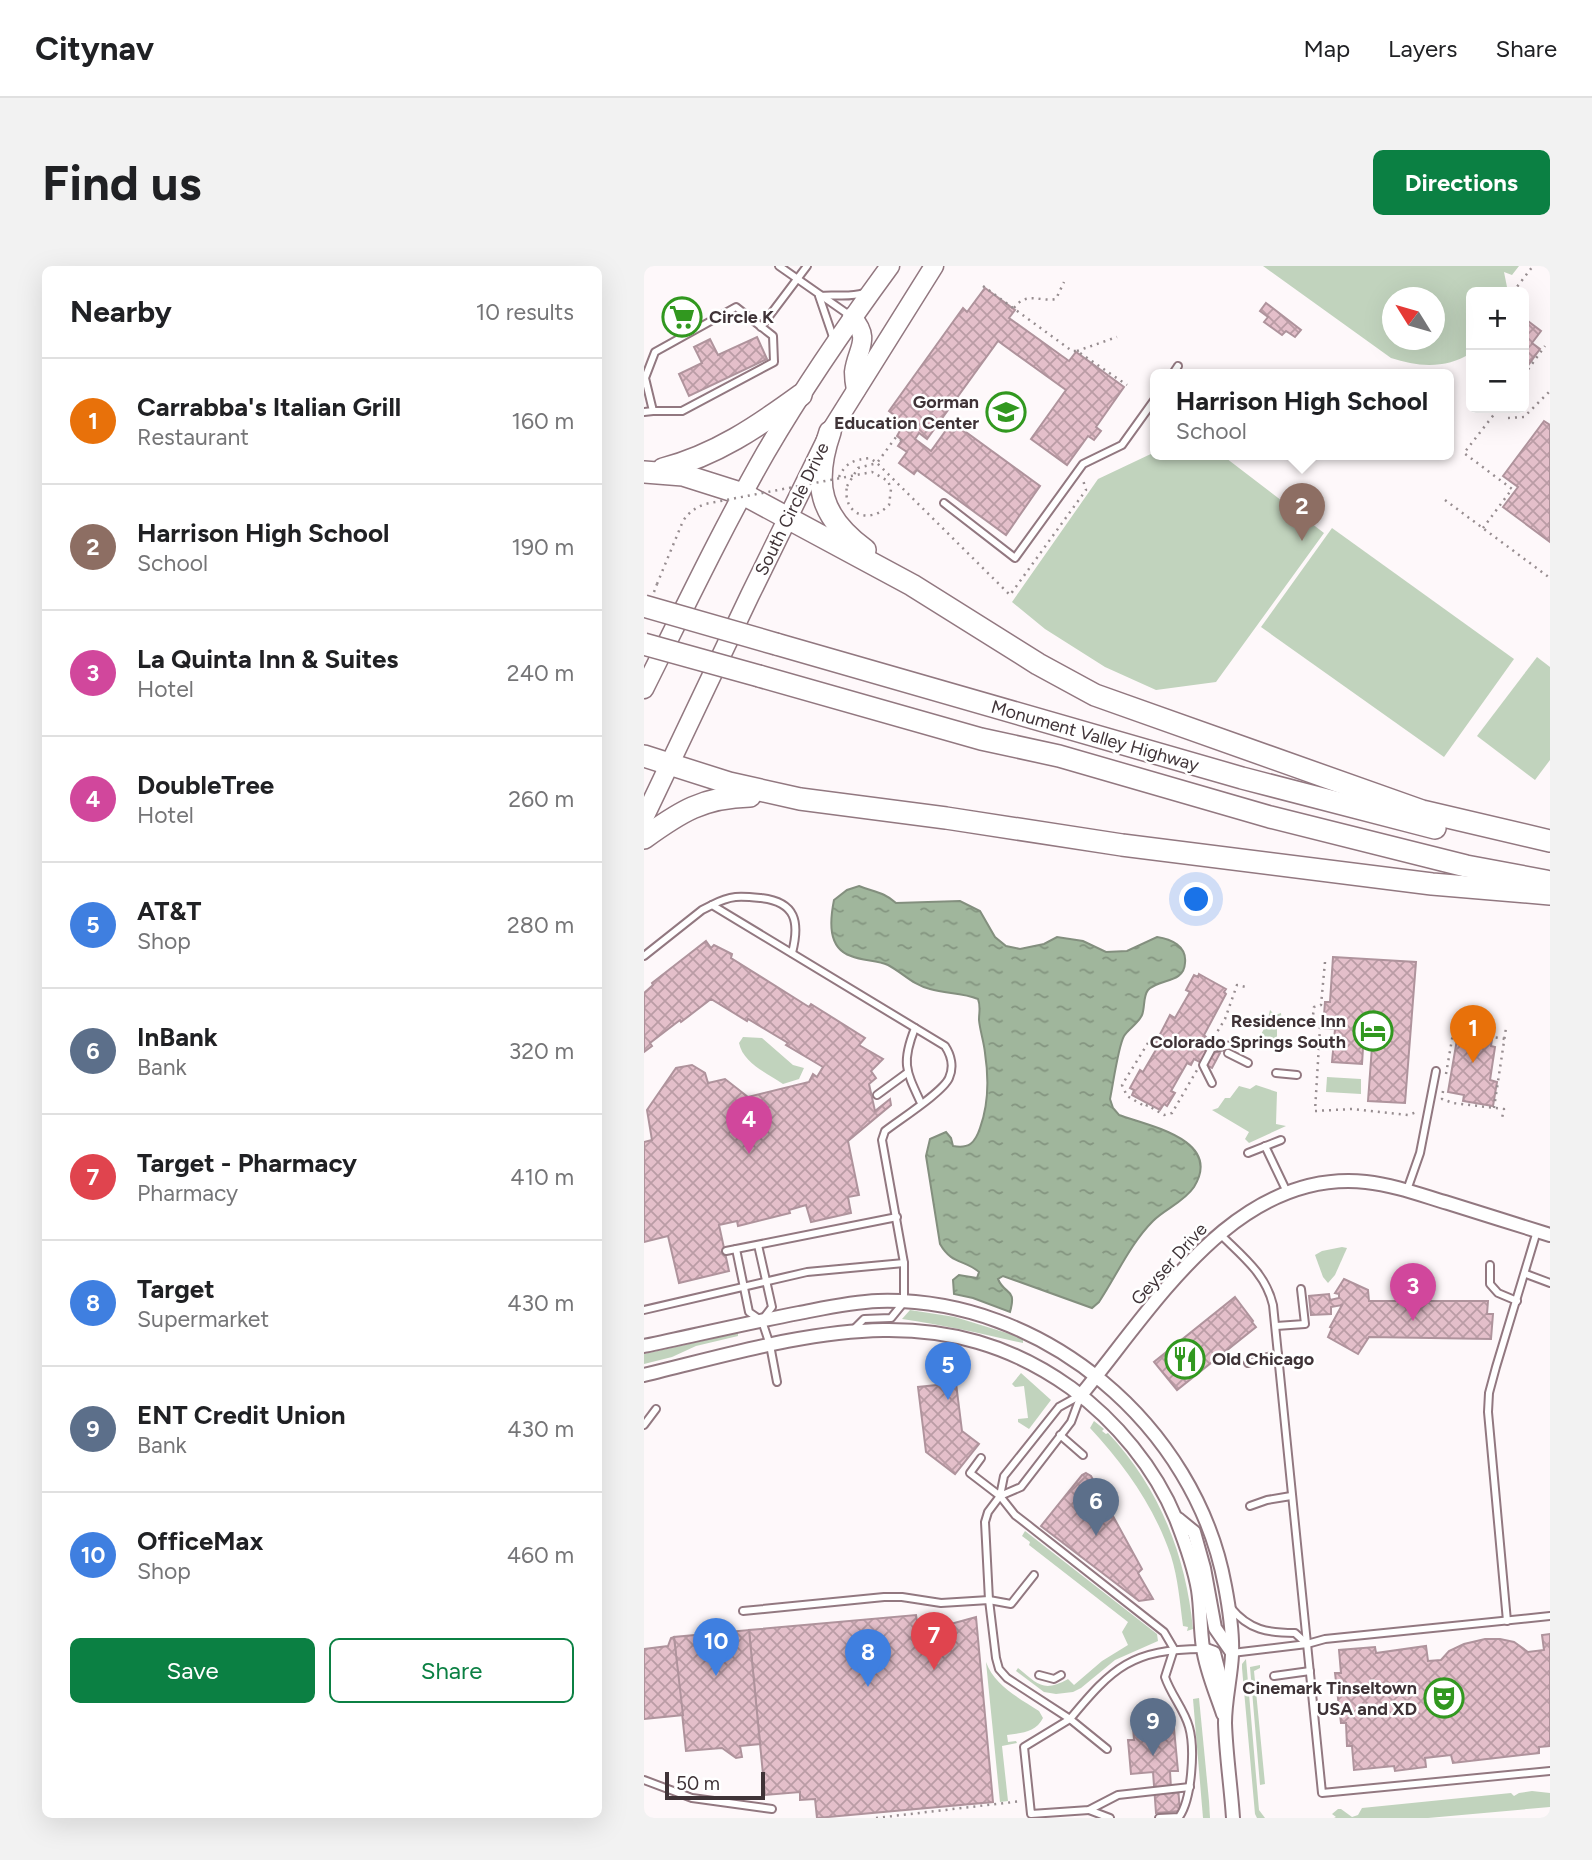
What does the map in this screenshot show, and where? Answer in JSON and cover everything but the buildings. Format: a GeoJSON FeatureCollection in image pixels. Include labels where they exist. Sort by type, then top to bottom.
{"type":"FeatureCollection","features":[{"type":"Feature","properties":{"kind":"highway"},"geometry":{"type":"LineString","coordinates":[[647,472],[688,463],[728,444],[765,422],[801,395]]}},
{"type":"Feature","properties":{"kind":"highway"},"geometry":{"type":"LineString","coordinates":[[830,432],[821,457],[820,471],[821,489],[828,507],[856,544],[912,585]]}},
{"type":"Feature","properties":{"kind":"highway"},"geometry":{"type":"LineString","coordinates":[[647,472],[683,475],[743,494],[912,585],[1038,664],[1095,695],[1422,811],[1550,841]]}},
{"type":"Feature","properties":{"kind":"highway","name":"Monument Valley Highway"},"geometry":{"type":"LineString","coordinates":[[644,606],[1242,778],[1421,825],[1550,853]]}},
{"type":"Feature","properties":{"kind":"highway","name":"Monument Valley Highway"},"geometry":{"type":"LineString","coordinates":[[644,644],[981,739],[1059,756],[1270,817],[1466,866],[1550,882]]}},
{"type":"Feature","properties":{"kind":"highway"},"geometry":{"type":"LineString","coordinates":[[644,755],[778,796],[1432,884],[1550,894]]}},
{"type":"Feature","properties":{"kind":"highway"},"geometry":{"type":"LineString","coordinates":[[644,838],[676,815],[698,804],[725,796],[778,796]]}},
{"type":"Feature","properties":{"kind":"main road"},"geometry":{"type":"LineString","coordinates":[[644,689],[743,494],[801,395],[852,317],[890,266]]}},
{"type":"Feature","properties":{"kind":"main road","name":"South Circle Drive"},"geometry":{"type":"LineString","coordinates":[[644,818],[830,432],[934,266]]}},
{"type":"Feature","properties":{"kind":"main road"},"geometry":{"type":"LineString","coordinates":[[852,317],[860,327],[863,337],[854,371],[856,390]]}},
{"type":"Feature","properties":{"kind":"street","name":"Geyser Drive"},"geometry":{"type":"LineString","coordinates":[[1081,1395],[1184,1268],[1219,1233],[1262,1205],[1301,1186],[1345,1181],[1367,1182],[1407,1190],[1544,1233]]}},
{"type":"Feature","properties":{"kind":"street"},"geometry":{"type":"LineString","coordinates":[[644,1346],[858,1303],[904,1302],[958,1310],[1012,1326],[1053,1347],[1125,1401],[1164,1444],[1179,1466],[1208,1526],[1227,1602],[1232,1653],[1225,1721]]}},
{"type":"Feature","properties":{"kind":"street"},"geometry":{"type":"LineString","coordinates":[[644,1375],[823,1334],[921,1330],[968,1339],[1011,1353],[1081,1395],[1101,1412],[1134,1450],[1163,1492],[1175,1517],[1198,1588],[1203,1649],[1225,1721],[1233,1818]]}},
{"type":"Feature","properties":{"kind":"street"},"geometry":{"type":"LineString","coordinates":[[1175,1517],[1194,1532],[1215,1628],[1232,1653]]}},
{"type":"Feature","properties":{"kind":"street"},"geometry":{"type":"LineString","coordinates":[[1203,1649],[1214,1653],[1227,1706]]}},
{"type":"Feature","properties":{"kind":"lane"},"geometry":{"type":"LineString","coordinates":[[779,266],[852,317]]}},
{"type":"Feature","properties":{"kind":"lane"},"geometry":{"type":"LineString","coordinates":[[761,327],[807,266]]}},
{"type":"Feature","properties":{"kind":"lane"},"geometry":{"type":"LineString","coordinates":[[819,296],[841,298],[872,290]]}},
{"type":"Feature","properties":{"kind":"lane"},"geometry":{"type":"LineString","coordinates":[[819,296],[832,331],[833,346]]}},
{"type":"Feature","properties":{"kind":"lane"},"geometry":{"type":"LineString","coordinates":[[644,412],[682,411],[774,362],[774,336],[736,307],[655,352],[645,378],[653,411]]}},
{"type":"Feature","properties":{"kind":"lane"},"geometry":{"type":"LineString","coordinates":[[944,503],[1015,558],[1083,464],[1122,445],[1150,406]]}},
{"type":"Feature","properties":{"kind":"lane"},"geometry":{"type":"LineString","coordinates":[[644,956],[702,909],[727,897],[739,896],[776,900],[785,905],[797,924],[792,953]]}},
{"type":"Feature","properties":{"kind":"lane"},"geometry":{"type":"LineString","coordinates":[[712,905],[945,1046],[950,1053],[951,1063],[944,1086],[885,1131],[882,1140],[904,1263],[904,1302],[891,1318],[864,1319],[852,1331]]}},
{"type":"Feature","properties":{"kind":"lane"},"geometry":{"type":"LineString","coordinates":[[915,1028],[906,1049],[906,1073],[921,1103]]}},
{"type":"Feature","properties":{"kind":"lane"},"geometry":{"type":"LineString","coordinates":[[1212,1083],[1203,1065],[1212,1048],[1233,1045]]}},
{"type":"Feature","properties":{"kind":"lane"},"geometry":{"type":"LineString","coordinates":[[1228,1053],[1248,1063]]}},
{"type":"Feature","properties":{"kind":"lane"},"geometry":{"type":"LineString","coordinates":[[1407,1190],[1420,1153],[1436,1072]]}},
{"type":"Feature","properties":{"kind":"lane"},"geometry":{"type":"LineString","coordinates":[[877,1096],[906,1073]]}},
{"type":"Feature","properties":{"kind":"lane"},"geometry":{"type":"LineString","coordinates":[[1276,1073],[1297,1075]]}},
{"type":"Feature","properties":{"kind":"lane"},"geometry":{"type":"LineString","coordinates":[[1248,1153],[1281,1140]]}},
{"type":"Feature","properties":{"kind":"lane"},"geometry":{"type":"LineString","coordinates":[[1265,1146],[1287,1192]]}},
{"type":"Feature","properties":{"kind":"lane"},"geometry":{"type":"LineString","coordinates":[[726,1251],[897,1217]]}},
{"type":"Feature","properties":{"kind":"lane"},"geometry":{"type":"LineString","coordinates":[[1219,1233],[1262,1276],[1269,1289],[1276,1326],[1322,1793],[1550,1771]]}},
{"type":"Feature","properties":{"kind":"lane"},"geometry":{"type":"LineString","coordinates":[[1507,1621],[1488,1412],[1489,1393],[1526,1274],[1544,1233]]}},
{"type":"Feature","properties":{"kind":"lane"},"geometry":{"type":"LineString","coordinates":[[758,1245],[772,1307],[762,1321]]}},
{"type":"Feature","properties":{"kind":"lane"},"geometry":{"type":"LineString","coordinates":[[736,1249],[749,1312],[762,1321],[770,1345],[776,1382]]}},
{"type":"Feature","properties":{"kind":"lane"},"geometry":{"type":"LineString","coordinates":[[644,1310],[807,1272],[904,1263]]}},
{"type":"Feature","properties":{"kind":"lane"},"geometry":{"type":"LineString","coordinates":[[1490,1265],[1490,1284],[1498,1293],[1517,1301]]}},
{"type":"Feature","properties":{"kind":"lane"},"geometry":{"type":"LineString","coordinates":[[1526,1274],[1550,1283]]}},
{"type":"Feature","properties":{"kind":"lane"},"geometry":{"type":"LineString","coordinates":[[1276,1326],[1305,1324],[1301,1289]]}},
{"type":"Feature","properties":{"kind":"lane"},"geometry":{"type":"LineString","coordinates":[[1248,1363],[1278,1354]]}},
{"type":"Feature","properties":{"kind":"lane"},"geometry":{"type":"LineString","coordinates":[[1000,1496],[1021,1487],[1071,1422],[1081,1395]]}},
{"type":"Feature","properties":{"kind":"lane"},"geometry":{"type":"LineString","coordinates":[[1081,1395],[1059,1407],[1004,1476],[1000,1496],[988,1512],[985,1522],[989,1600],[999,1668],[1007,1678],[1070,1719],[1107,1749]]}},
{"type":"Feature","properties":{"kind":"lane"},"geometry":{"type":"LineString","coordinates":[[644,1425],[656,1409]]}},
{"type":"Feature","properties":{"kind":"lane"},"geometry":{"type":"LineString","coordinates":[[1060,1436],[1083,1455]]}},
{"type":"Feature","properties":{"kind":"lane"},"geometry":{"type":"LineString","coordinates":[[981,1458],[970,1473],[1000,1496],[1021,1520],[1164,1632],[1174,1649],[1165,1677],[1189,1728],[1190,1787],[1187,1806],[1180,1817],[1159,1818]]}},
{"type":"Feature","properties":{"kind":"lane"},"geometry":{"type":"LineString","coordinates":[[1250,1506],[1291,1496]]}},
{"type":"Feature","properties":{"kind":"lane"},"geometry":{"type":"LineString","coordinates":[[743,1611],[875,1597],[902,1597],[941,1603],[989,1600],[1011,1604],[1034,1575]]}},
{"type":"Feature","properties":{"kind":"lane"},"geometry":{"type":"LineString","coordinates":[[1227,1602],[1239,1617],[1258,1630],[1269,1633],[1295,1633],[1307,1644]]}},
{"type":"Feature","properties":{"kind":"lane"},"geometry":{"type":"LineString","coordinates":[[1232,1653],[1307,1644],[1325,1639],[1550,1616]]}},
{"type":"Feature","properties":{"kind":"lane"},"geometry":{"type":"LineString","coordinates":[[1190,1787],[1118,1795],[1090,1810],[1031,1814],[1024,1747],[1070,1719],[1097,1686],[1118,1669],[1150,1654],[1174,1649],[1203,1649]]}},
{"type":"Feature","properties":{"kind":"lane"},"geometry":{"type":"LineString","coordinates":[[1274,1676],[1310,1671]]}},
{"type":"Feature","properties":{"kind":"lane"},"geometry":{"type":"LineString","coordinates":[[1040,1675],[1046,1679],[1061,1675]]}},
{"type":"Feature","properties":{"kind":"lane"},"geometry":{"type":"LineString","coordinates":[[644,1780],[692,1798],[772,1809]]}},
{"type":"Feature","properties":{"kind":"lane"},"geometry":{"type":"LineString","coordinates":[[1090,1810],[1110,1818]]}},
{"type":"Feature","properties":{"kind":"path"},"geometry":{"type":"LineString","coordinates":[[1517,287],[1533,266]]}},
{"type":"Feature","properties":{"kind":"path"},"geometry":{"type":"LineString","coordinates":[[1014,308],[1027,298],[1056,299],[1064,282]]}},
{"type":"Feature","properties":{"kind":"path"},"geometry":{"type":"LineString","coordinates":[[983,286],[1072,351],[1117,337]]}},
{"type":"Feature","properties":{"kind":"path"},"geometry":{"type":"LineString","coordinates":[[1529,368],[1545,346]]}},
{"type":"Feature","properties":{"kind":"path"},"geometry":{"type":"LineString","coordinates":[[1067,358],[1072,351]]}},
{"type":"Feature","properties":{"kind":"path"},"geometry":{"type":"LineString","coordinates":[[1077,351],[1126,385]]}},
{"type":"Feature","properties":{"kind":"path"},"geometry":{"type":"LineString","coordinates":[[1508,418],[1524,417],[1550,391]]}},
{"type":"Feature","properties":{"kind":"path"},"geometry":{"type":"LineString","coordinates":[[1483,528],[1512,489],[1464,453],[1495,413]]}},
{"type":"Feature","properties":{"kind":"path"},"geometry":{"type":"LineString","coordinates":[[657,584],[683,521],[688,513],[705,504],[851,475],[862,472],[872,472],[888,481],[891,489],[889,505],[877,514],[863,516],[852,508],[847,500],[847,486],[851,477],[858,468],[877,463],[896,437],[901,440]]}},
{"type":"Feature","properties":{"kind":"path"},"geometry":{"type":"LineString","coordinates":[[839,477],[850,462],[870,458],[1010,595],[1086,490],[1079,470]]}},
{"type":"Feature","properties":{"kind":"path"},"geometry":{"type":"LineString","coordinates":[[1445,500],[1550,578]]}},
{"type":"Feature","properties":{"kind":"path"},"geometry":{"type":"LineString","coordinates":[[1325,962],[1321,1005],[1314,1007],[1312,1024],[1319,1025],[1320,1028],[1315,1111],[1366,1110],[1408,1115],[1420,1111]]}},
{"type":"Feature","properties":{"kind":"path"},"geometry":{"type":"LineString","coordinates":[[1211,1042],[1225,1019],[1237,985],[1246,987]]}},
{"type":"Feature","properties":{"kind":"path"},"geometry":{"type":"LineString","coordinates":[[1446,1073],[1455,1022]]}},
{"type":"Feature","properties":{"kind":"path"},"geometry":{"type":"LineString","coordinates":[[1494,1108],[1506,1028]]}},
{"type":"Feature","properties":{"kind":"path"},"geometry":{"type":"LineString","coordinates":[[1475,1034],[1505,1039]]}},
{"type":"Feature","properties":{"kind":"path"},"geometry":{"type":"LineString","coordinates":[[1149,1043],[1122,1085],[1127,1096],[1146,1107],[1147,1105],[1164,1115],[1172,1113],[1198,1068]]}},
{"type":"Feature","properties":{"kind":"path"},"geometry":{"type":"LineString","coordinates":[[1444,1086],[1442,1099],[1504,1109],[1502,1118]]}},
{"type":"Feature","properties":{"kind":"path"},"geometry":{"type":"LineString","coordinates":[[876,1818],[1030,1800]]}},
{"type":"Feature","properties":{"kind":"shaded area"},"geometry":{"type":"Polygon","coordinates":[[[1263,266],[1519,266],[1512,275],[1504,272],[1507,287],[1466,287],[1466,356],[1442,364],[1411,363],[1391,358],[1263,266]]]}},
{"type":"Feature","properties":{"kind":"shaded area"},"geometry":{"type":"Polygon","coordinates":[[[1150,454],[1150,460],[1229,460],[1324,533],[1216,682],[1156,690],[1105,667],[1045,629],[1012,602],[1098,479],[1150,454]]]}},
{"type":"Feature","properties":{"kind":"shaded area"},"geometry":{"type":"Polygon","coordinates":[[[1332,528],[1514,659],[1444,757],[1261,627],[1332,528]]]}},
{"type":"Feature","properties":{"kind":"shaded area"},"geometry":{"type":"Polygon","coordinates":[[[1537,657],[1550,667],[1550,760],[1535,780],[1477,736],[1537,657]]]}},
{"type":"Feature","properties":{"kind":"shaded area"},"geometry":{"type":"Polygon","coordinates":[[[1270,1010],[1275,1015],[1281,1013],[1282,1023],[1277,1024],[1277,1039],[1266,1050],[1255,1046],[1267,1023],[1270,1010]]]}},
{"type":"Feature","properties":{"kind":"shaded area"},"geometry":{"type":"Polygon","coordinates":[[[743,1037],[762,1038],[793,1065],[804,1068],[799,1079],[783,1084],[757,1067],[741,1050],[739,1043],[743,1037]]]}},
{"type":"Feature","properties":{"kind":"shaded area"},"geometry":{"type":"Polygon","coordinates":[[[1327,1077],[1361,1079],[1361,1094],[1326,1092],[1327,1077]]]}},
{"type":"Feature","properties":{"kind":"shaded area"},"geometry":{"type":"Polygon","coordinates":[[[1256,1085],[1277,1092],[1276,1124],[1286,1126],[1249,1143],[1245,1139],[1249,1132],[1212,1110],[1218,1108],[1225,1098],[1230,1098],[1239,1086],[1250,1089],[1256,1085]]]}},
{"type":"Feature","properties":{"kind":"shaded area"},"geometry":{"type":"Polygon","coordinates":[[[1347,1248],[1335,1275],[1328,1283],[1315,1255],[1347,1248]]]}},
{"type":"Feature","properties":{"kind":"shaded area"},"geometry":{"type":"Polygon","coordinates":[[[910,1310],[955,1317],[1023,1338],[1023,1343],[902,1319],[910,1310]]]}},
{"type":"Feature","properties":{"kind":"shaded area"},"geometry":{"type":"Polygon","coordinates":[[[738,1333],[738,1336],[696,1346],[672,1357],[644,1364],[644,1354],[738,1333]]]}},
{"type":"Feature","properties":{"kind":"shaded area"},"geometry":{"type":"Polygon","coordinates":[[[1021,1373],[1051,1400],[1029,1429],[1018,1422],[1018,1419],[1028,1418],[1024,1386],[1015,1387],[1012,1384],[1021,1373]]]}},
{"type":"Feature","properties":{"kind":"shaded area"},"geometry":{"type":"Polygon","coordinates":[[[1094,1421],[1104,1429],[1102,1431],[1108,1433],[1142,1476],[1167,1524],[1184,1575],[1193,1629],[1187,1631],[1188,1627],[1183,1626],[1173,1564],[1156,1520],[1127,1472],[1090,1428],[1094,1421]]]}},
{"type":"Feature","properties":{"kind":"shaded area"},"geometry":{"type":"Polygon","coordinates":[[[1025,1531],[1157,1634],[1158,1641],[1115,1660],[1073,1692],[1044,1692],[1016,1671],[1018,1668],[1041,1685],[1052,1685],[1068,1679],[1074,1685],[1102,1661],[1128,1645],[1122,1632],[1128,1622],[1029,1545],[1030,1542],[1022,1536],[1025,1531]]]}},
{"type":"Feature","properties":{"kind":"shaded area"},"geometry":{"type":"Polygon","coordinates":[[[1246,1659],[1259,1810],[1265,1818],[1257,1818],[1255,1814],[1242,1668],[1246,1659]]]}},
{"type":"Feature","properties":{"kind":"shaded area"},"geometry":{"type":"Polygon","coordinates":[[[986,1662],[1001,1684],[1039,1711],[1043,1718],[1032,1729],[1007,1735],[1008,1742],[1017,1743],[1002,1746],[1008,1801],[1000,1802],[986,1662]]]}},
{"type":"Feature","properties":{"kind":"shaded area"},"geometry":{"type":"Polygon","coordinates":[[[1260,1665],[1260,1668],[1254,1671],[1265,1784],[1260,1785],[1250,1667],[1260,1665]]]}},
{"type":"Feature","properties":{"kind":"shaded area"},"geometry":{"type":"Polygon","coordinates":[[[1199,1698],[1210,1818],[1203,1818],[1193,1699],[1199,1698]]]}},
{"type":"Feature","properties":{"kind":"shaded area"},"geometry":{"type":"Polygon","coordinates":[[[1532,1791],[1550,1793],[1550,1807],[1428,1818],[1334,1818],[1336,1817],[1332,1814],[1341,1809],[1352,1817],[1358,1815],[1362,1808],[1511,1793],[1514,1796],[1532,1791]]]}},
{"type":"Feature","properties":{"kind":"water"},"geometry":{"type":"Polygon","coordinates":[[[859,886],[883,894],[896,903],[960,901],[980,911],[995,937],[1006,946],[1020,949],[1044,944],[1057,937],[1083,941],[1106,952],[1127,951],[1157,937],[1173,942],[1181,948],[1185,957],[1184,970],[1176,978],[1148,990],[1142,1015],[1124,1036],[1110,1099],[1119,1115],[1164,1130],[1191,1146],[1199,1157],[1200,1171],[1190,1192],[1145,1230],[1099,1302],[1092,1308],[1003,1276],[998,1279],[1011,1295],[1010,1312],[954,1294],[953,1280],[959,1275],[977,1278],[979,1272],[954,1259],[940,1244],[926,1156],[930,1139],[946,1132],[953,1146],[963,1147],[976,1138],[980,1128],[988,1082],[979,1002],[972,997],[924,987],[888,965],[856,958],[843,952],[834,940],[832,932],[834,900],[847,890],[859,886]]]}},
{"type":"Feature","properties":{"kind":"place","name":"Circle K"},"geometry":{"type":"Point","coordinates":[682,317]}},
{"type":"Feature","properties":{"kind":"place","name":"Gorman Education Center"},"geometry":{"type":"Point","coordinates":[1006,412]}},
{"type":"Feature","properties":{"kind":"place","name":"Harrison High School"},"geometry":{"type":"Point","coordinates":[1302,541]}},
{"type":"Feature","properties":{"kind":"place","name":"Residence Inn Colorado Springs South"},"geometry":{"type":"Point","coordinates":[1373,1031]}},
{"type":"Feature","properties":{"kind":"place","name":"Carrabba's Italian Grill"},"geometry":{"type":"Point","coordinates":[1473,1063]}},
{"type":"Feature","properties":{"kind":"place","name":"DoubleTree"},"geometry":{"type":"Point","coordinates":[749,1154]}},
{"type":"Feature","properties":{"kind":"place","name":"La Quinta Inn & Suites"},"geometry":{"type":"Point","coordinates":[1413,1321]}},
{"type":"Feature","properties":{"kind":"place","name":"Old Chicago"},"geometry":{"type":"Point","coordinates":[1185,1359]}},
{"type":"Feature","properties":{"kind":"place","name":"AT&T"},"geometry":{"type":"Point","coordinates":[948,1400]}},
{"type":"Feature","properties":{"kind":"place","name":"InBank"},"geometry":{"type":"Point","coordinates":[1096,1536]}},
{"type":"Feature","properties":{"kind":"place","name":"Target - Pharmacy"},"geometry":{"type":"Point","coordinates":[934,1670]}},
{"type":"Feature","properties":{"kind":"place","name":"OfficeMax"},"geometry":{"type":"Point","coordinates":[716,1676]}},
{"type":"Feature","properties":{"kind":"place","name":"Target"},"geometry":{"type":"Point","coordinates":[868,1687]}},
{"type":"Feature","properties":{"kind":"place","name":"Cinemark Tinseltown USA and XD"},"geometry":{"type":"Point","coordinates":[1444,1698]}},
{"type":"Feature","properties":{"kind":"place","name":"ENT Credit Union"},"geometry":{"type":"Point","coordinates":[1153,1756]}}]}
